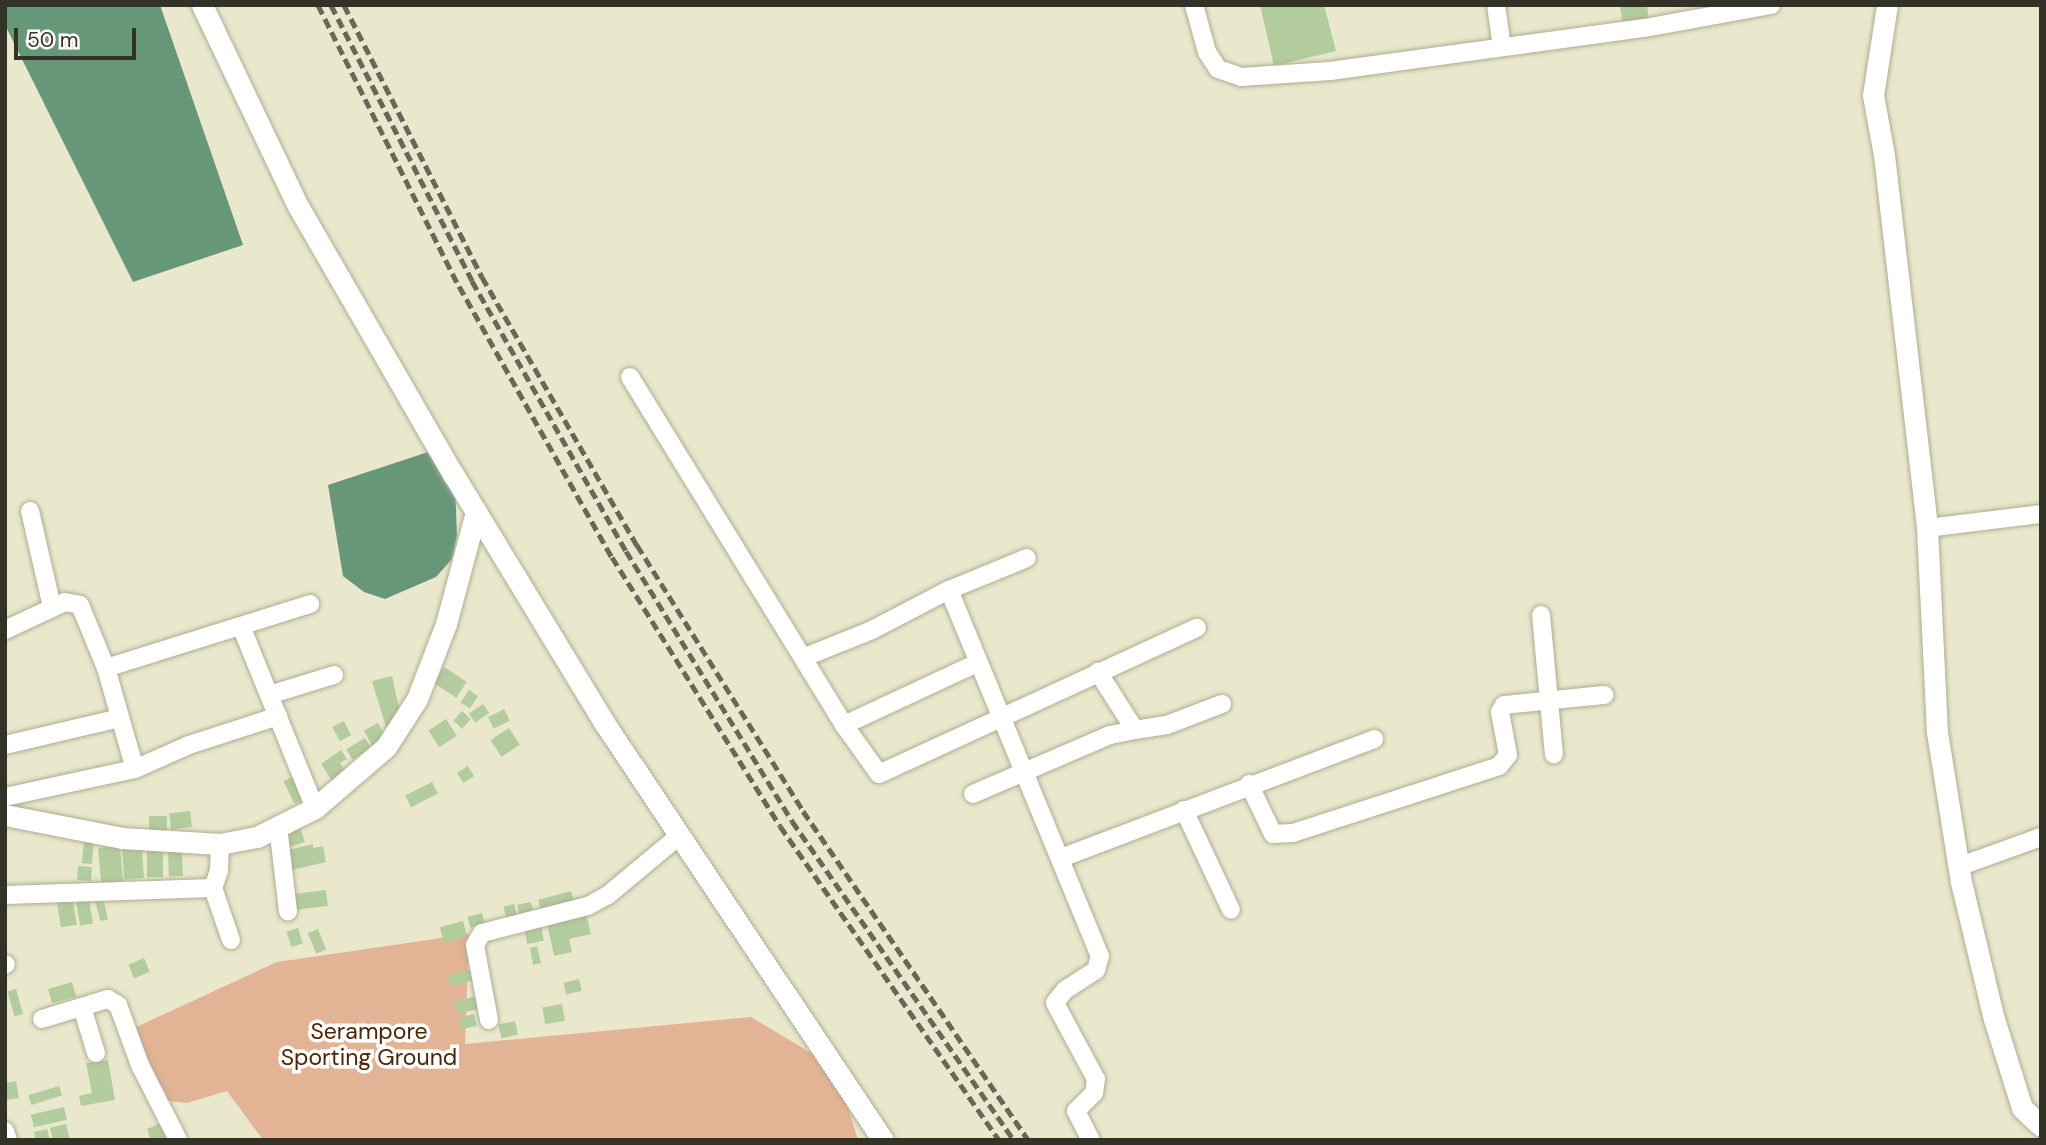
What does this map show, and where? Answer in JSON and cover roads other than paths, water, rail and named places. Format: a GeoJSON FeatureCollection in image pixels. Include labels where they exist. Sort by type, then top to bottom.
{"type":"FeatureCollection","features":[{"type":"Feature","properties":{"kind":"street"},"geometry":{"type":"LineString","coordinates":[[202,5],[298,206],[476,512],[606,724],[883,1140]]}},
{"type":"Feature","properties":{"kind":"street"},"geometry":{"type":"LineString","coordinates":[[1194,5],[1207,52],[1218,69],[1241,77],[1330,71],[1771,5]]}},
{"type":"Feature","properties":{"kind":"street"},"geometry":{"type":"LineString","coordinates":[[1496,5],[1502,47]]}},
{"type":"Feature","properties":{"kind":"street"},"geometry":{"type":"LineString","coordinates":[[1886,5],[1873,95],[1884,155],[1927,527],[1937,732],[1958,867],[2006,1057],[2022,1108],[2041,1126]]}},
{"type":"Feature","properties":{"kind":"street"},"geometry":{"type":"LineString","coordinates":[[630,377],[805,657],[844,725],[879,774],[998,716],[1197,628]]}},
{"type":"Feature","properties":{"kind":"street"},"geometry":{"type":"LineString","coordinates":[[30,511],[52,607]]}},
{"type":"Feature","properties":{"kind":"street"},"geometry":{"type":"LineString","coordinates":[[5,815],[122,838],[220,844],[257,837],[315,808],[386,747],[417,699],[446,624],[476,512]]}},
{"type":"Feature","properties":{"kind":"street"},"geometry":{"type":"LineString","coordinates":[[1927,527],[2041,514]]}},
{"type":"Feature","properties":{"kind":"street"},"geometry":{"type":"LineString","coordinates":[[805,657],[872,630],[948,590],[1027,558]]}},
{"type":"Feature","properties":{"kind":"street"},"geometry":{"type":"LineString","coordinates":[[948,590],[998,716],[1061,858],[1100,956],[1096,970],[1065,990],[1055,1003],[1096,1079],[1094,1093],[1076,1111],[1091,1140]]}},
{"type":"Feature","properties":{"kind":"street"},"geometry":{"type":"LineString","coordinates":[[5,630],[52,607],[73,601],[80,605],[106,668],[135,769]]}},
{"type":"Feature","properties":{"kind":"street"},"geometry":{"type":"LineString","coordinates":[[106,668],[310,604]]}},
{"type":"Feature","properties":{"kind":"street"},"geometry":{"type":"LineString","coordinates":[[1541,615],[1546,699],[1554,754]]}},
{"type":"Feature","properties":{"kind":"street"},"geometry":{"type":"LineString","coordinates":[[241,626],[315,808]]}},
{"type":"Feature","properties":{"kind":"street"},"geometry":{"type":"LineString","coordinates":[[844,725],[977,663]]}},
{"type":"Feature","properties":{"kind":"street"},"geometry":{"type":"LineString","coordinates":[[1098,672],[1135,730]]}},
{"type":"Feature","properties":{"kind":"street"},"geometry":{"type":"LineString","coordinates":[[269,695],[334,675]]}},
{"type":"Feature","properties":{"kind":"street"},"geometry":{"type":"LineString","coordinates":[[1249,784],[1273,834],[1293,833],[1499,766],[1508,755],[1502,706],[1546,699],[1605,695]]}},
{"type":"Feature","properties":{"kind":"street"},"geometry":{"type":"LineString","coordinates":[[973,794],[1023,770],[1110,735],[1167,725],[1222,705]]}},
{"type":"Feature","properties":{"kind":"street"},"geometry":{"type":"LineString","coordinates":[[5,797],[135,769],[190,744],[278,716]]}},
{"type":"Feature","properties":{"kind":"street"},"geometry":{"type":"LineString","coordinates":[[5,745],[120,718]]}},
{"type":"Feature","properties":{"kind":"street"},"geometry":{"type":"LineString","coordinates":[[1061,858],[1249,784],[1374,739]]}},
{"type":"Feature","properties":{"kind":"street"},"geometry":{"type":"LineString","coordinates":[[1184,810],[1231,910]]}},
{"type":"Feature","properties":{"kind":"street"},"geometry":{"type":"LineString","coordinates":[[278,826],[288,911]]}},
{"type":"Feature","properties":{"kind":"street"},"geometry":{"type":"LineString","coordinates":[[489,1020],[475,945],[482,933],[588,906],[608,895],[680,835]]}},
{"type":"Feature","properties":{"kind":"street"},"geometry":{"type":"LineString","coordinates":[[1958,867],[2041,837]]}},
{"type":"Feature","properties":{"kind":"street"},"geometry":{"type":"LineString","coordinates":[[220,844],[219,871],[213,888],[231,940]]}},
{"type":"Feature","properties":{"kind":"street"},"geometry":{"type":"LineString","coordinates":[[5,895],[213,888]]}},
{"type":"Feature","properties":{"kind":"street"},"geometry":{"type":"LineString","coordinates":[[42,1019],[108,999],[118,1005],[140,1065],[178,1140]]}},
{"type":"Feature","properties":{"kind":"street"},"geometry":{"type":"LineString","coordinates":[[82,1007],[96,1053]]}},
{"type":"Feature","properties":{"kind":"street"},"geometry":{"type":"LineString","coordinates":[[5,1131],[8,1140]]}},
{"type":"Feature","properties":{"kind":"railway"},"geometry":{"type":"LineString","coordinates":[[318,5],[459,286],[612,557],[780,826],[999,1140]]}},
{"type":"Feature","properties":{"kind":"railway"},"geometry":{"type":"LineString","coordinates":[[331,5],[472,281],[626,551],[792,821],[1014,1140]]}},
{"type":"Feature","properties":{"kind":"railway"},"geometry":{"type":"LineString","coordinates":[[344,5],[482,277],[637,545],[803,811],[1028,1140]]}},
{"type":"Feature","properties":{"kind":"park label","name":"Serampore Sporting Ground"},"geometry":{"type":"Point","coordinates":[369,1044]}}]}
